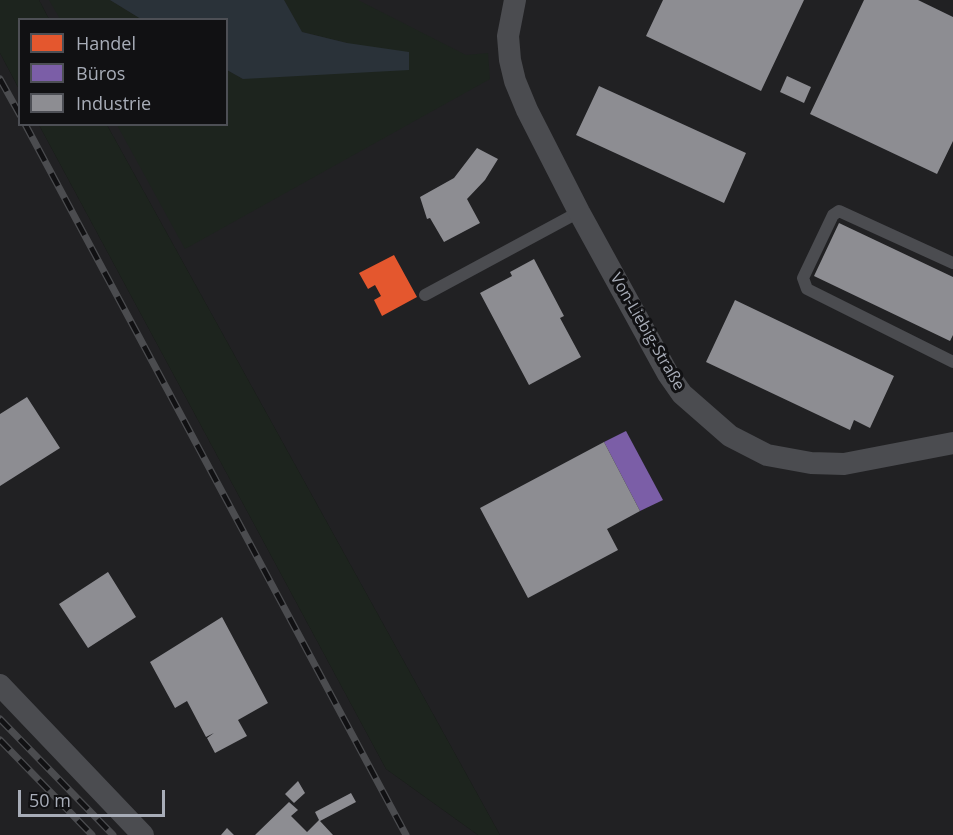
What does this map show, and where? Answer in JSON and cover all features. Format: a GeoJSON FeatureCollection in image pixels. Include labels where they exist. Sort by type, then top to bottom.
{"type":"FeatureCollection","features":[{"type":"Feature","properties":{"kind":"street","name":"Von-Liebig-Straße"},"geometry":{"type":"LineString","coordinates":[[515,0],[508,36],[515,81],[579,212],[668,374],[682,394],[730,436],[767,455],[844,464],[953,443]]}},
{"type":"Feature","properties":{"kind":"street"},"geometry":{"type":"LineString","coordinates":[[0,685],[143,835]]}},
{"type":"Feature","properties":{"kind":"lane"},"geometry":{"type":"LineString","coordinates":[[425,296],[579,212]]}},
{"type":"Feature","properties":{"kind":"lane"},"geometry":{"type":"LineString","coordinates":[[953,264],[839,212],[833,215],[803,278],[807,289],[953,362]]}},
{"type":"Feature","properties":{"kind":"shaded area"},"geometry":{"type":"Polygon","coordinates":[[[0,0],[39,0],[48,18],[18,18],[18,87],[0,53],[0,0]]]}},
{"type":"Feature","properties":{"kind":"shaded area"},"geometry":{"type":"Polygon","coordinates":[[[39,0],[953,0],[953,835],[500,835],[108,126],[228,126],[228,18],[48,18],[39,0]]]}},
{"type":"Feature","properties":{"kind":"shaded area"},"geometry":{"type":"Polygon","coordinates":[[[49,0],[110,0],[139,18],[59,18],[49,0]]]}},
{"type":"Feature","properties":{"kind":"shaded area"},"geometry":{"type":"Polygon","coordinates":[[[110,0],[284,0],[302,32],[347,43],[409,52],[409,70],[243,79],[228,71],[228,18],[139,18],[110,0]]]}},
{"type":"Feature","properties":{"kind":"shaded area"},"geometry":{"type":"Polygon","coordinates":[[[284,0],[358,0],[466,55],[488,53],[490,79],[185,249],[118,126],[228,126],[228,71],[243,79],[347,43],[302,32],[284,0]]]}},
{"type":"Feature","properties":{"kind":"shaded area"},"geometry":{"type":"Polygon","coordinates":[[[0,53],[18,87],[18,126],[40,126],[386,769],[478,835],[0,835],[0,53]]]}},
{"type":"Feature","properties":{"kind":"shaded area"},"geometry":{"type":"Polygon","coordinates":[[[40,126],[108,126],[500,835],[478,835],[386,769],[40,126]]]}},
{"type":"Feature","properties":{"kind":"building: Handel"},"geometry":{"type":"Polygon","coordinates":[[[394,255],[417,297],[382,316],[374,300],[381,296],[375,285],[368,289],[359,273],[394,255]]]}},
{"type":"Feature","properties":{"kind":"building: Büros"},"geometry":{"type":"Polygon","coordinates":[[[626,431],[663,500],[640,511],[604,442],[626,431]]]}},
{"type":"Feature","properties":{"kind":"building: Industrie"},"geometry":{"type":"Polygon","coordinates":[[[663,0],[804,0],[761,91],[646,36],[663,0]]]}},
{"type":"Feature","properties":{"kind":"building: Industrie"},"geometry":{"type":"Polygon","coordinates":[[[864,0],[918,0],[953,17],[953,141],[937,174],[810,114],[864,0]]]}},
{"type":"Feature","properties":{"kind":"building: Industrie"},"geometry":{"type":"Polygon","coordinates":[[[787,76],[811,87],[804,103],[780,92],[787,76]]]}},
{"type":"Feature","properties":{"kind":"building: Industrie"},"geometry":{"type":"Polygon","coordinates":[[[599,86],[746,153],[724,203],[576,135],[599,86]]]}},
{"type":"Feature","properties":{"kind":"building: Industrie"},"geometry":{"type":"Polygon","coordinates":[[[477,148],[498,159],[485,180],[467,199],[480,223],[444,242],[430,218],[427,219],[420,197],[454,178],[477,148]]]}},
{"type":"Feature","properties":{"kind":"building: Industrie"},"geometry":{"type":"Polygon","coordinates":[[[839,223],[953,277],[953,335],[950,341],[814,276],[839,223]]]}},
{"type":"Feature","properties":{"kind":"building: Industrie"},"geometry":{"type":"Polygon","coordinates":[[[534,259],[564,316],[560,318],[581,357],[529,385],[480,293],[512,276],[510,272],[534,259]]]}},
{"type":"Feature","properties":{"kind":"building: Industrie"},"geometry":{"type":"Polygon","coordinates":[[[735,300],[894,376],[870,428],[854,420],[850,430],[706,362],[735,300]]]}},
{"type":"Feature","properties":{"kind":"building: Industrie"},"geometry":{"type":"Polygon","coordinates":[[[27,397],[60,448],[0,486],[0,414],[27,397]]]}},
{"type":"Feature","properties":{"kind":"building: Industrie"},"geometry":{"type":"Polygon","coordinates":[[[604,442],[640,511],[607,529],[618,550],[528,598],[480,508],[604,442]]]}},
{"type":"Feature","properties":{"kind":"building: Industrie"},"geometry":{"type":"Polygon","coordinates":[[[108,572],[136,617],[88,648],[59,604],[108,572]]]}},
{"type":"Feature","properties":{"kind":"building: Industrie"},"geometry":{"type":"Polygon","coordinates":[[[222,617],[268,703],[238,720],[247,736],[215,753],[207,738],[214,733],[206,737],[187,701],[175,708],[150,662],[222,617]]]}},
{"type":"Feature","properties":{"kind":"building: Industrie"},"geometry":{"type":"Polygon","coordinates":[[[298,781],[305,793],[294,803],[285,794],[298,781]]]}},
{"type":"Feature","properties":{"kind":"building: Industrie"},"geometry":{"type":"Polygon","coordinates":[[[351,793],[356,802],[320,821],[333,835],[255,835],[289,802],[298,810],[291,816],[307,832],[319,820],[315,812],[351,793]]]}},
{"type":"Feature","properties":{"kind":"building: Industrie"},"geometry":{"type":"Polygon","coordinates":[[[227,828],[234,835],[221,835],[227,828]]]}},
{"type":"Feature","properties":{"kind":"railway"},"geometry":{"type":"LineString","coordinates":[[0,79],[18,111]]}},
{"type":"Feature","properties":{"kind":"railway"},"geometry":{"type":"LineString","coordinates":[[26,126],[406,835]]}},
{"type":"Feature","properties":{"kind":"railway"},"geometry":{"type":"LineString","coordinates":[[0,719],[113,835]]}},
{"type":"Feature","properties":{"kind":"railway"},"geometry":{"type":"LineString","coordinates":[[0,740],[92,835]]}}]}
